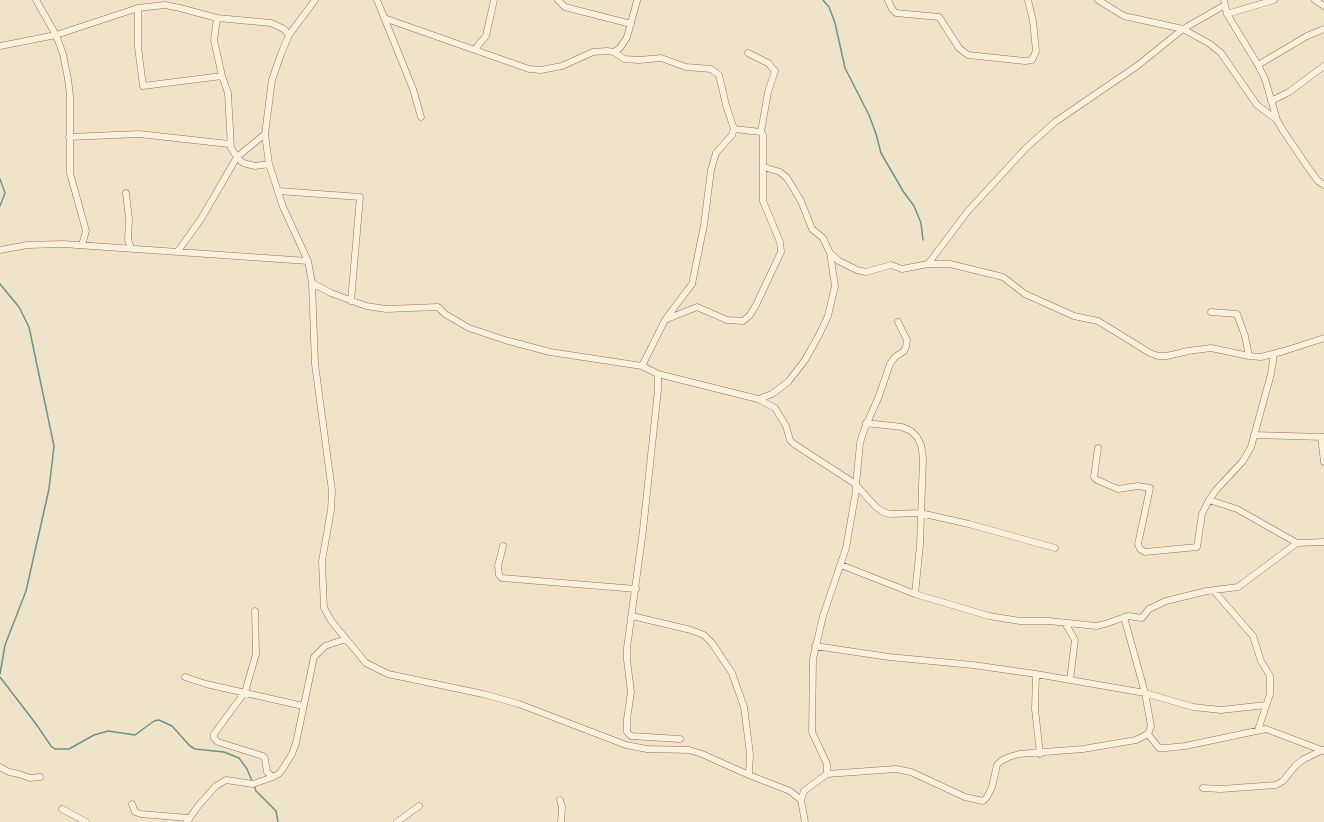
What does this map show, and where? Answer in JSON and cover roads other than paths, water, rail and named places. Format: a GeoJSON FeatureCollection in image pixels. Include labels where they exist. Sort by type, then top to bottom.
{"type":"FeatureCollection","features":[{"type":"Feature","properties":{"kind":"street"},"geometry":{"type":"LineString","coordinates":[[36,0],[56,35],[63,54],[70,96],[70,173],[86,231],[82,245]]}},
{"type":"Feature","properties":{"kind":"street"},"geometry":{"type":"LineString","coordinates":[[315,0],[289,35],[272,80],[265,134],[269,164],[283,207],[308,261],[312,283],[315,364],[332,491],[331,510],[322,561],[324,608],[332,622],[366,663],[388,674],[483,694],[519,704],[626,745],[647,749],[689,750],[790,791],[801,800]]}},
{"type":"Feature","properties":{"kind":"street"},"geometry":{"type":"LineString","coordinates":[[377,0],[413,89],[420,117]]}},
{"type":"Feature","properties":{"kind":"street"},"geometry":{"type":"LineString","coordinates":[[475,49],[486,36],[490,8],[494,0]]}},
{"type":"Feature","properties":{"kind":"street"},"geometry":{"type":"LineString","coordinates":[[558,0],[565,7],[631,24]]}},
{"type":"Feature","properties":{"kind":"street"},"geometry":{"type":"LineString","coordinates":[[888,0],[892,9],[896,13],[939,17],[959,48],[968,55],[1025,61],[1032,60],[1036,51],[1033,21],[1028,0]]}},
{"type":"Feature","properties":{"kind":"street"},"geometry":{"type":"LineString","coordinates":[[1098,0],[1109,9],[1124,16],[1183,29],[1221,53],[1257,105],[1277,120]]}},
{"type":"Feature","properties":{"kind":"street"},"geometry":{"type":"LineString","coordinates":[[1227,14],[1274,0]]}},
{"type":"Feature","properties":{"kind":"street"},"geometry":{"type":"LineString","coordinates":[[1315,0],[1324,6]]}},
{"type":"Feature","properties":{"kind":"street"},"geometry":{"type":"LineString","coordinates":[[614,52],[624,44],[637,1]]}},
{"type":"Feature","properties":{"kind":"street"},"geometry":{"type":"LineString","coordinates":[[928,264],[968,211],[1041,134],[1063,116],[1149,57],[1183,29],[1224,2],[1227,14],[1265,79],[1277,120],[1318,181],[1324,184]]}},
{"type":"Feature","properties":{"kind":"street"},"geometry":{"type":"LineString","coordinates":[[0,46],[56,35],[138,8],[165,6],[180,8],[217,18],[271,23],[280,27],[289,35]]}},
{"type":"Feature","properties":{"kind":"street"},"geometry":{"type":"LineString","coordinates":[[138,8],[138,47],[143,86],[222,76]]}},
{"type":"Feature","properties":{"kind":"street"},"geometry":{"type":"LineString","coordinates":[[217,18],[214,40],[222,76],[228,93],[229,144],[237,157],[250,165],[269,164]]}},
{"type":"Feature","properties":{"kind":"street"},"geometry":{"type":"LineString","coordinates":[[384,18],[529,69],[541,70],[562,66],[593,52],[614,52],[624,59],[639,60],[661,58],[686,67],[716,72],[721,79],[726,106],[734,129],[732,135],[716,153],[711,170],[704,225],[692,284],[665,320],[642,366]]}},
{"type":"Feature","properties":{"kind":"street"},"geometry":{"type":"LineString","coordinates":[[1258,65],[1307,36],[1324,29]]}},
{"type":"Feature","properties":{"kind":"street"},"geometry":{"type":"LineString","coordinates":[[665,320],[697,307],[727,320],[735,322],[743,321],[750,315],[781,248],[764,208],[763,201],[764,167],[763,135],[761,132],[768,92],[775,70],[768,63],[748,53]]}},
{"type":"Feature","properties":{"kind":"street"},"geometry":{"type":"LineString","coordinates":[[1271,101],[1289,92],[1324,66]]}},
{"type":"Feature","properties":{"kind":"street"},"geometry":{"type":"LineString","coordinates":[[734,129],[761,132]]}},
{"type":"Feature","properties":{"kind":"street"},"geometry":{"type":"LineString","coordinates":[[69,136],[140,134],[229,144]]}},
{"type":"Feature","properties":{"kind":"street"},"geometry":{"type":"LineString","coordinates":[[178,250],[201,219],[237,157],[265,134]]}},
{"type":"Feature","properties":{"kind":"street"},"geometry":{"type":"LineString","coordinates":[[758,399],[772,394],[788,382],[805,360],[828,316],[835,286],[830,253],[822,238],[812,229],[793,185],[780,172],[764,167]]}},
{"type":"Feature","properties":{"kind":"street"},"geometry":{"type":"LineString","coordinates":[[279,191],[360,197],[351,301]]}},
{"type":"Feature","properties":{"kind":"street"},"geometry":{"type":"LineString","coordinates":[[126,193],[129,219],[128,240],[131,248]]}},
{"type":"Feature","properties":{"kind":"street"},"geometry":{"type":"LineString","coordinates":[[0,250],[27,244],[82,245],[178,250],[308,261]]}},
{"type":"Feature","properties":{"kind":"street"},"geometry":{"type":"LineString","coordinates":[[830,253],[839,261],[851,268],[866,272],[891,265],[902,269],[928,264],[950,264],[1003,277],[1009,280],[1025,294],[1074,316],[1098,321],[1150,354],[1167,356],[1188,350],[1211,348],[1249,356],[1262,356],[1274,354],[1324,338]]}},
{"type":"Feature","properties":{"kind":"street"},"geometry":{"type":"LineString","coordinates":[[312,283],[331,293],[366,306],[386,309],[438,307],[445,314],[469,328],[505,340],[572,356],[642,366],[658,374],[758,399],[775,408],[786,426],[790,440],[794,444],[801,450],[812,454],[856,486],[875,506],[883,512],[890,514],[920,513],[970,524],[1055,548]]}},
{"type":"Feature","properties":{"kind":"street"},"geometry":{"type":"LineString","coordinates":[[1211,312],[1237,314],[1245,336],[1249,356]]}},
{"type":"Feature","properties":{"kind":"street"},"geometry":{"type":"LineString","coordinates":[[827,774],[827,764],[812,732],[811,691],[815,646],[846,548],[856,486],[860,443],[866,423],[880,396],[890,364],[895,357],[904,352],[906,347],[907,340],[898,322]]}},
{"type":"Feature","properties":{"kind":"street"},"geometry":{"type":"LineString","coordinates":[[1098,448],[1094,477],[1097,480],[1118,489],[1138,486],[1150,488],[1138,544],[1140,549],[1145,552],[1197,547],[1202,514],[1209,500],[1243,461],[1251,446],[1271,374],[1274,354]]}},
{"type":"Feature","properties":{"kind":"street"},"geometry":{"type":"LineString","coordinates":[[658,374],[658,390],[636,589],[627,648],[631,692],[627,719],[627,732],[631,736],[680,739]]}},
{"type":"Feature","properties":{"kind":"street"},"geometry":{"type":"LineString","coordinates":[[866,423],[902,427],[911,431],[917,437],[923,458],[920,545],[915,594]]}},
{"type":"Feature","properties":{"kind":"street"},"geometry":{"type":"LineString","coordinates":[[1254,435],[1322,437],[1324,462]]}},
{"type":"Feature","properties":{"kind":"street"},"geometry":{"type":"LineString","coordinates":[[1209,500],[1237,509],[1297,543],[1324,542]]}},
{"type":"Feature","properties":{"kind":"street"},"geometry":{"type":"LineString","coordinates":[[841,565],[915,594],[1004,619],[1096,626],[1124,617],[1142,618],[1149,609],[1166,601],[1214,591],[1227,590],[1242,585],[1297,543]]}},
{"type":"Feature","properties":{"kind":"street"},"geometry":{"type":"LineString","coordinates":[[503,546],[498,566],[499,575],[502,578],[636,589]]}},
{"type":"Feature","properties":{"kind":"street"},"geometry":{"type":"LineString","coordinates":[[1214,591],[1253,636],[1261,661],[1270,676],[1270,694],[1258,730]]}},
{"type":"Feature","properties":{"kind":"street"},"geometry":{"type":"LineString","coordinates":[[255,611],[256,654],[245,692],[214,734],[215,740],[263,756],[265,759],[267,772],[272,777]]}},
{"type":"Feature","properties":{"kind":"street"},"geometry":{"type":"LineString","coordinates":[[632,616],[691,630],[704,635],[712,643],[732,673],[744,707],[750,754],[749,775]]}},
{"type":"Feature","properties":{"kind":"street"},"geometry":{"type":"LineString","coordinates":[[805,822],[801,800],[804,791],[827,774],[896,769],[911,772],[965,797],[983,801],[988,797],[997,766],[1001,761],[1019,754],[1040,754],[1136,740],[1148,734],[1150,726],[1145,694],[1124,617]]}},
{"type":"Feature","properties":{"kind":"street"},"geometry":{"type":"LineString","coordinates":[[1065,623],[1075,640],[1070,680]]}},
{"type":"Feature","properties":{"kind":"street"},"geometry":{"type":"LineString","coordinates":[[132,804],[135,812],[141,814],[188,820],[216,786],[226,780],[253,784],[280,773],[292,754],[314,657],[325,646],[346,639]]}},
{"type":"Feature","properties":{"kind":"street"},"geometry":{"type":"LineString","coordinates":[[815,646],[889,657],[973,665],[1036,674],[1145,694],[1193,707],[1208,709],[1221,710],[1266,705]]}},
{"type":"Feature","properties":{"kind":"street"},"geometry":{"type":"LineString","coordinates":[[1036,674],[1035,709],[1040,754]]}},
{"type":"Feature","properties":{"kind":"street"},"geometry":{"type":"LineString","coordinates":[[185,677],[303,706]]}},
{"type":"Feature","properties":{"kind":"street"},"geometry":{"type":"LineString","coordinates":[[1148,734],[1159,748],[1166,748],[1185,746],[1266,729],[1278,732],[1324,751]]}},
{"type":"Feature","properties":{"kind":"street"},"geometry":{"type":"LineString","coordinates":[[1203,788],[1221,789],[1276,785],[1283,781],[1296,765],[1304,759],[1324,751]]}},
{"type":"Feature","properties":{"kind":"street"},"geometry":{"type":"LineString","coordinates":[[0,767],[9,772],[30,778],[40,777]]}},
{"type":"Feature","properties":{"kind":"street"},"geometry":{"type":"LineString","coordinates":[[560,800],[562,807],[561,822]]}},
{"type":"Feature","properties":{"kind":"street"},"geometry":{"type":"LineString","coordinates":[[397,822],[419,806]]}},
{"type":"Feature","properties":{"kind":"street"},"geometry":{"type":"LineString","coordinates":[[62,809],[86,822]]}},
{"type":"Feature","properties":{"kind":"street"},"geometry":{"type":"LineString","coordinates":[[405,816],[409,822]]}},
{"type":"Feature","properties":{"kind":"waterway"},"geometry":{"type":"LineString","coordinates":[[823,0],[829,7],[835,23],[845,68],[869,115],[881,153],[903,191],[914,206],[921,223],[923,240]]}},
{"type":"Feature","properties":{"kind":"waterway"},"geometry":{"type":"LineString","coordinates":[[0,179],[5,193],[0,206]]}},
{"type":"Feature","properties":{"kind":"waterway"},"geometry":{"type":"LineString","coordinates":[[0,284],[19,307],[29,327],[54,446],[49,489],[26,591],[5,645],[0,674]]}},
{"type":"Feature","properties":{"kind":"waterway"},"geometry":{"type":"LineString","coordinates":[[0,677],[51,746],[55,749],[69,749],[94,735],[108,731],[135,735],[154,721],[159,720],[172,726],[190,746],[195,749],[224,752],[239,758],[247,769],[252,781]]}},
{"type":"Feature","properties":{"kind":"waterway"},"geometry":{"type":"LineString","coordinates":[[254,785],[256,791],[276,811],[278,822]]}}]}
